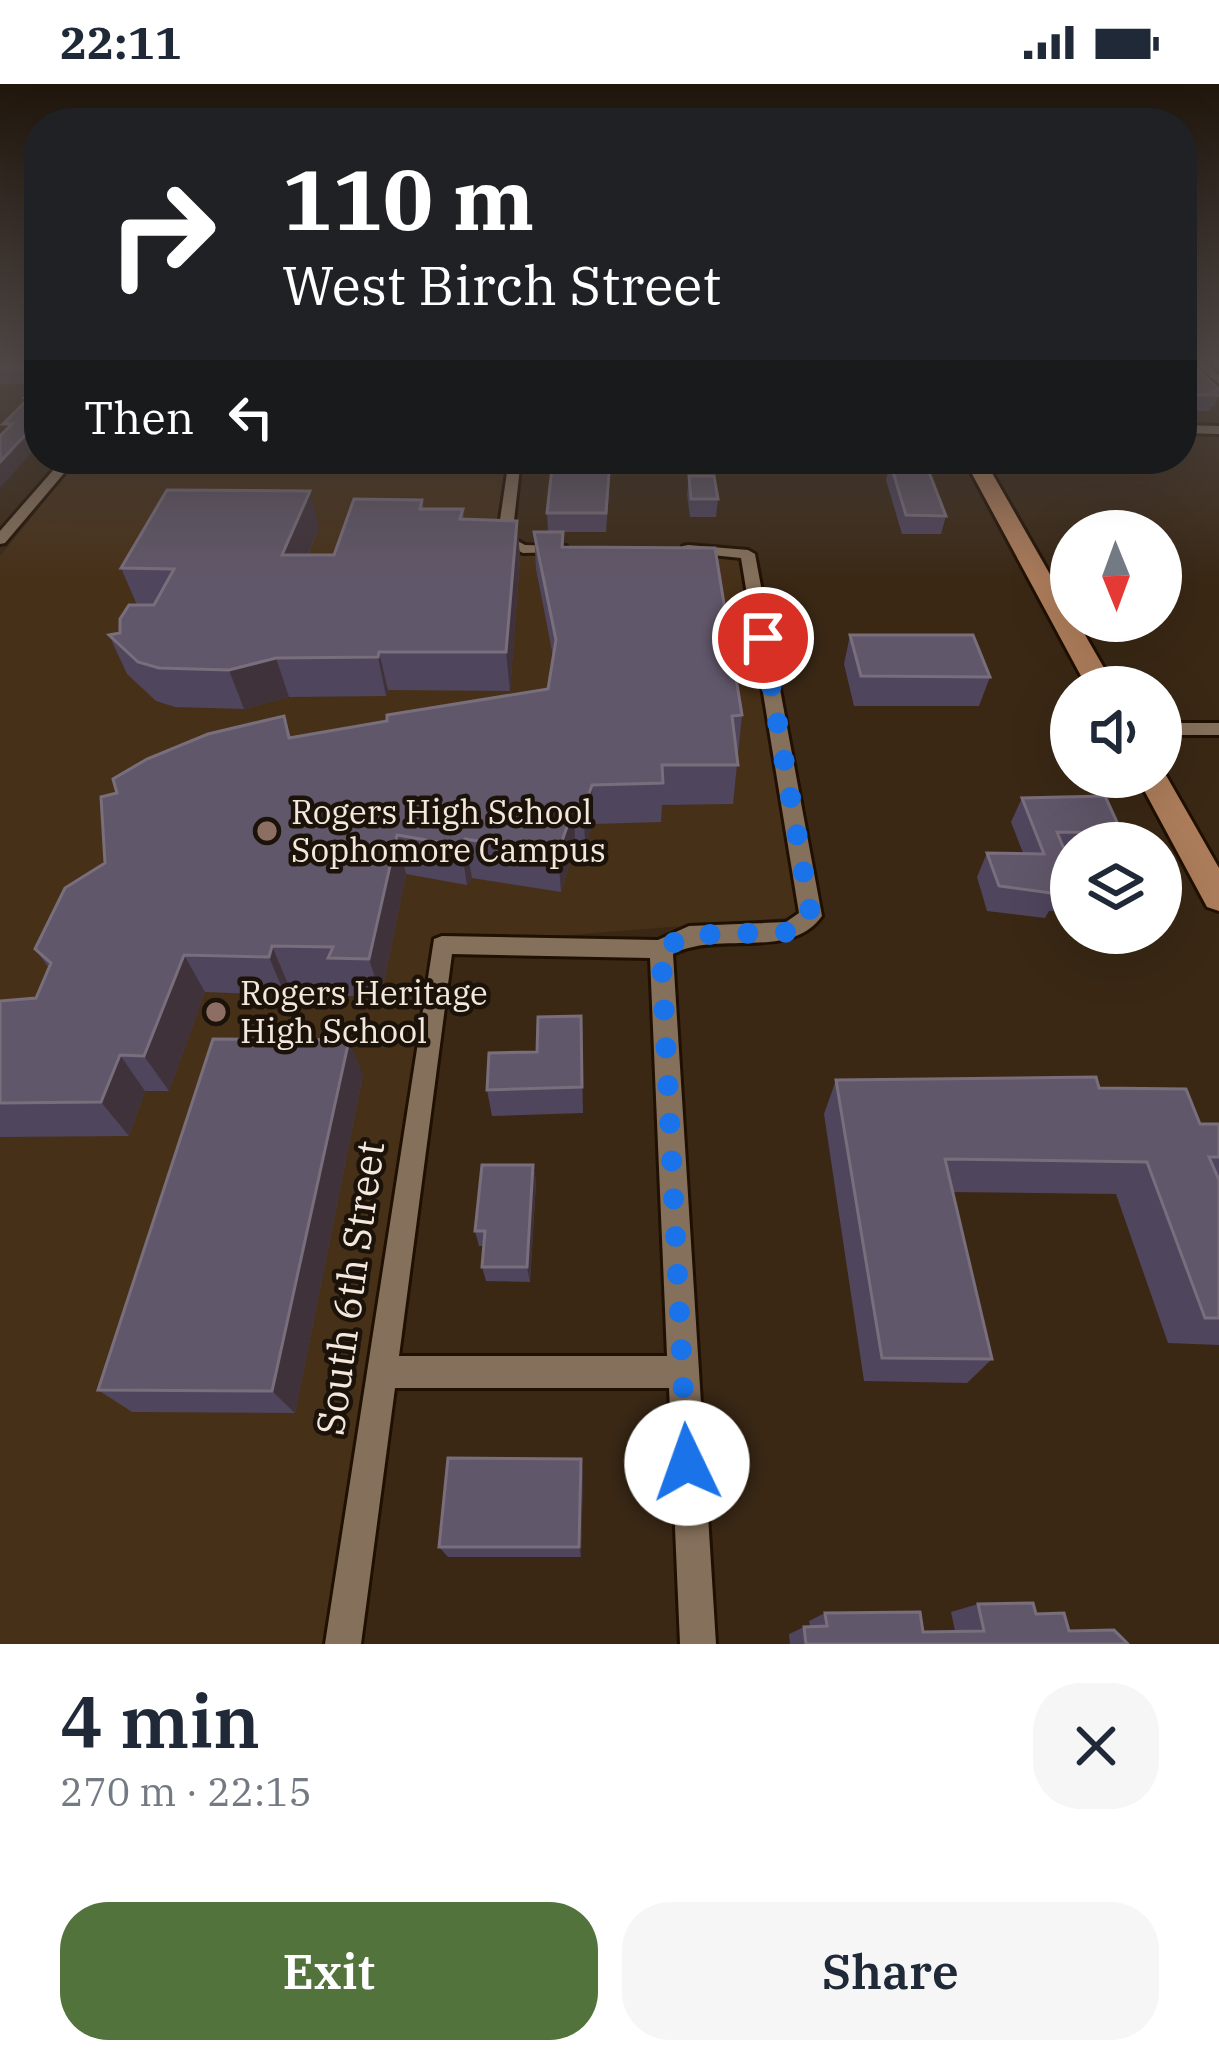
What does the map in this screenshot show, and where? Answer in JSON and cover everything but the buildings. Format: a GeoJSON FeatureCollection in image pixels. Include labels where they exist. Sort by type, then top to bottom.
{"type":"FeatureCollection","features":[{"type":"Feature","properties":{"kind":"main road"},"geometry":{"type":"LineString","coordinates":[[983,474],[1090,666]]}},
{"type":"Feature","properties":{"kind":"main road"},"geometry":{"type":"LineString","coordinates":[[1164,798],[1219,898]]}},
{"type":"Feature","properties":{"kind":"street"},"geometry":{"type":"LineString","coordinates":[[0,540],[57,474]]}},
{"type":"Feature","properties":{"kind":"street"},"geometry":{"type":"LineString","coordinates":[[513,474],[504,540],[523,549],[571,549]]}},
{"type":"Feature","properties":{"kind":"street"},"geometry":{"type":"LineString","coordinates":[[665,549],[736,549],[748,554],[811,916],[791,932],[689,935],[661,949],[698,1644]]}},
{"type":"Feature","properties":{"kind":"street"},"geometry":{"type":"LineString","coordinates":[[1182,729],[1219,729]]}},
{"type":"Feature","properties":{"kind":"street","name":"South 6th Street"},"geometry":{"type":"LineString","coordinates":[[343,1644],[442,945],[661,949]]}},
{"type":"Feature","properties":{"kind":"street"},"geometry":{"type":"LineString","coordinates":[[381,1372],[681,1372]]}},
{"type":"Feature","properties":{"kind":"shaded area","name":"Rogers Heritage High School"},"geometry":{"type":"Polygon","coordinates":[[[67,474],[520,474],[504,539],[523,549],[748,554],[811,916],[442,945],[344,1644],[0,1644],[0,556],[67,474]]]}},
{"type":"Feature","properties":{"kind":"place","name":"Rogers High School Sophomore Campus"},"geometry":{"type":"Point","coordinates":[267,831]}},
{"type":"Feature","properties":{"kind":"place","name":"Rogers Heritage High School"},"geometry":{"type":"Point","coordinates":[216,1012]}},
{"type":"Feature","properties":{"kind":"route"},"geometry":{"type":"LineString","coordinates":[[687,1463],[661,949],[689,935],[791,932],[811,916],[763,638]]}}]}
